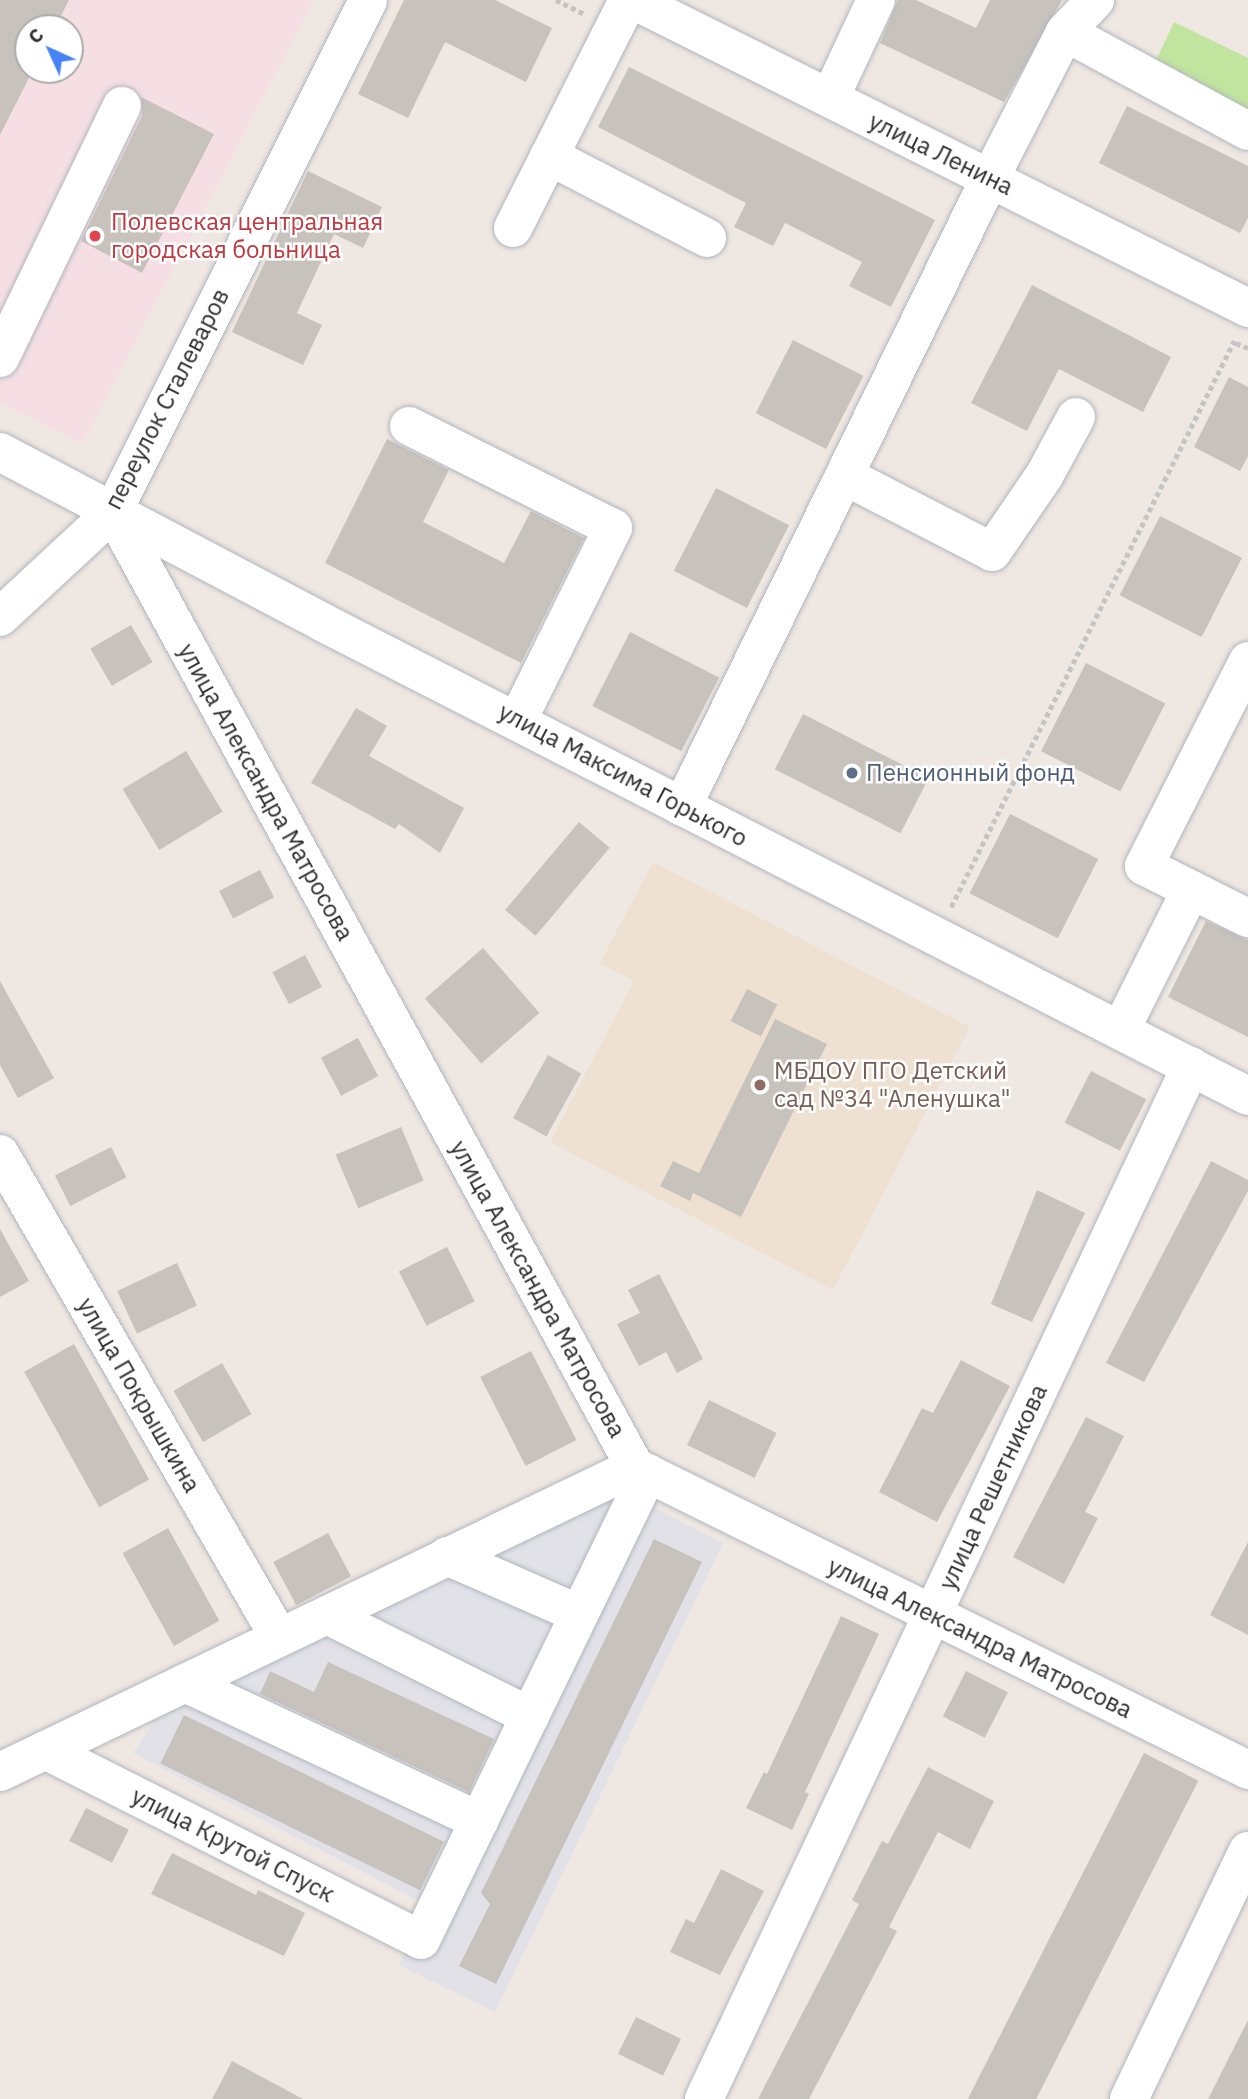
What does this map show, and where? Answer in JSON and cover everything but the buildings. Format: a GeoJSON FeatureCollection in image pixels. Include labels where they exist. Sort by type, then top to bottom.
{"type":"FeatureCollection","features":[{"type":"Feature","properties":{"kind":"street","name":"переулок Сталеваров"},"geometry":{"type":"LineString","coordinates":[[0,617],[113,512],[368,0]]}},
{"type":"Feature","properties":{"kind":"street"},"geometry":{"type":"LineString","coordinates":[[513,228],[628,0]]}},
{"type":"Feature","properties":{"kind":"street","name":"улица Ленина"},"geometry":{"type":"LineString","coordinates":[[634,0],[990,178],[1241,325]]}},
{"type":"Feature","properties":{"kind":"street"},"geometry":{"type":"LineString","coordinates":[[830,98],[876,0]]}},
{"type":"Feature","properties":{"kind":"street"},"geometry":{"type":"LineString","coordinates":[[682,807],[990,178],[1065,32],[1095,0]]}},
{"type":"Feature","properties":{"kind":"street"},"geometry":{"type":"LineString","coordinates":[[1065,32],[1248,131]]}},
{"type":"Feature","properties":{"kind":"street"},"geometry":{"type":"LineString","coordinates":[[0,358],[122,106]]}},
{"type":"Feature","properties":{"kind":"street"},"geometry":{"type":"LineString","coordinates":[[549,156],[707,238]]}},
{"type":"Feature","properties":{"kind":"street"},"geometry":{"type":"LineString","coordinates":[[845,476],[992,552],[1044,476],[1076,417]]}},
{"type":"Feature","properties":{"kind":"street"},"geometry":{"type":"LineString","coordinates":[[409,426],[613,528],[518,719]]}},
{"type":"Feature","properties":{"kind":"street","name":"улица Максима Горького"},"geometry":{"type":"LineString","coordinates":[[0,452],[518,719],[682,807],[1248,1096]]}},
{"type":"Feature","properties":{"kind":"street","name":"улица Александра Матросова"},"geometry":{"type":"LineString","coordinates":[[113,512],[641,1470],[1248,1770]]}},
{"type":"Feature","properties":{"kind":"street"},"geometry":{"type":"LineString","coordinates":[[1248,662],[1144,866],[1248,918]]}},
{"type":"Feature","properties":{"kind":"street"},"geometry":{"type":"LineString","coordinates":[[1121,1029],[1191,890]]}},
{"type":"Feature","properties":{"kind":"street","name":"улица Решетникова"},"geometry":{"type":"LineString","coordinates":[[704,2099],[1191,1066]]}},
{"type":"Feature","properties":{"kind":"street","name":"улица Покрышкина"},"geometry":{"type":"LineString","coordinates":[[0,1154],[279,1637]]}},
{"type":"Feature","properties":{"kind":"street"},"geometry":{"type":"LineString","coordinates":[[0,1772],[447,1556],[641,1470]]}},
{"type":"Feature","properties":{"kind":"street"},"geometry":{"type":"LineString","coordinates":[[185,1683],[479,1821],[579,1614],[641,1470]]}},
{"type":"Feature","properties":{"kind":"street"},"geometry":{"type":"LineString","coordinates":[[447,1556],[579,1614]]}},
{"type":"Feature","properties":{"kind":"street"},"geometry":{"type":"LineString","coordinates":[[327,1615],[530,1716]]}},
{"type":"Feature","properties":{"kind":"street","name":"улица Крутой Спуск"},"geometry":{"type":"LineString","coordinates":[[45,1750],[421,1940],[479,1821]]}},
{"type":"Feature","properties":{"kind":"street"},"geometry":{"type":"LineString","coordinates":[[1129,2099],[1248,1851]]}},
{"type":"Feature","properties":{"kind":"path"},"geometry":{"type":"LineString","coordinates":[[936,937],[1241,325]]}},
{"type":"Feature","properties":{"kind":"shaded area","name":"Полевская центральная городская больница"},"geometry":{"type":"Polygon","coordinates":[[[0,0],[314,0],[82,444],[0,403],[0,0]]]}},
{"type":"Feature","properties":{"kind":"shaded area","name":"МБДОУ ПГО Детский сад №34 \"Аленушка\""},"geometry":{"type":"Polygon","coordinates":[[[653,862],[970,1027],[833,1290],[550,1142],[634,981],[600,963],[653,862]]]}},
{"type":"Feature","properties":{"kind":"shaded area"},"geometry":{"type":"Polygon","coordinates":[[[616,1488],[723,1543],[495,2012],[399,1965],[427,1905],[133,1753],[165,1704],[616,1488]]]}},
{"type":"Feature","properties":{"kind":"green space"},"geometry":{"type":"Polygon","coordinates":[[[1174,22],[1248,58],[1248,113],[1153,67],[1174,22]]]}},
{"type":"Feature","properties":{"kind":"place","name":"Полевская центральная городская больница"},"geometry":{"type":"Point","coordinates":[95,236]}},
{"type":"Feature","properties":{"kind":"place","name":"Пенсионный фонд"},"geometry":{"type":"Point","coordinates":[852,773]}},
{"type":"Feature","properties":{"kind":"place","name":"МБДОУ ПГО Детский сад №34 \"Аленушка\""},"geometry":{"type":"Point","coordinates":[760,1085]}}]}
